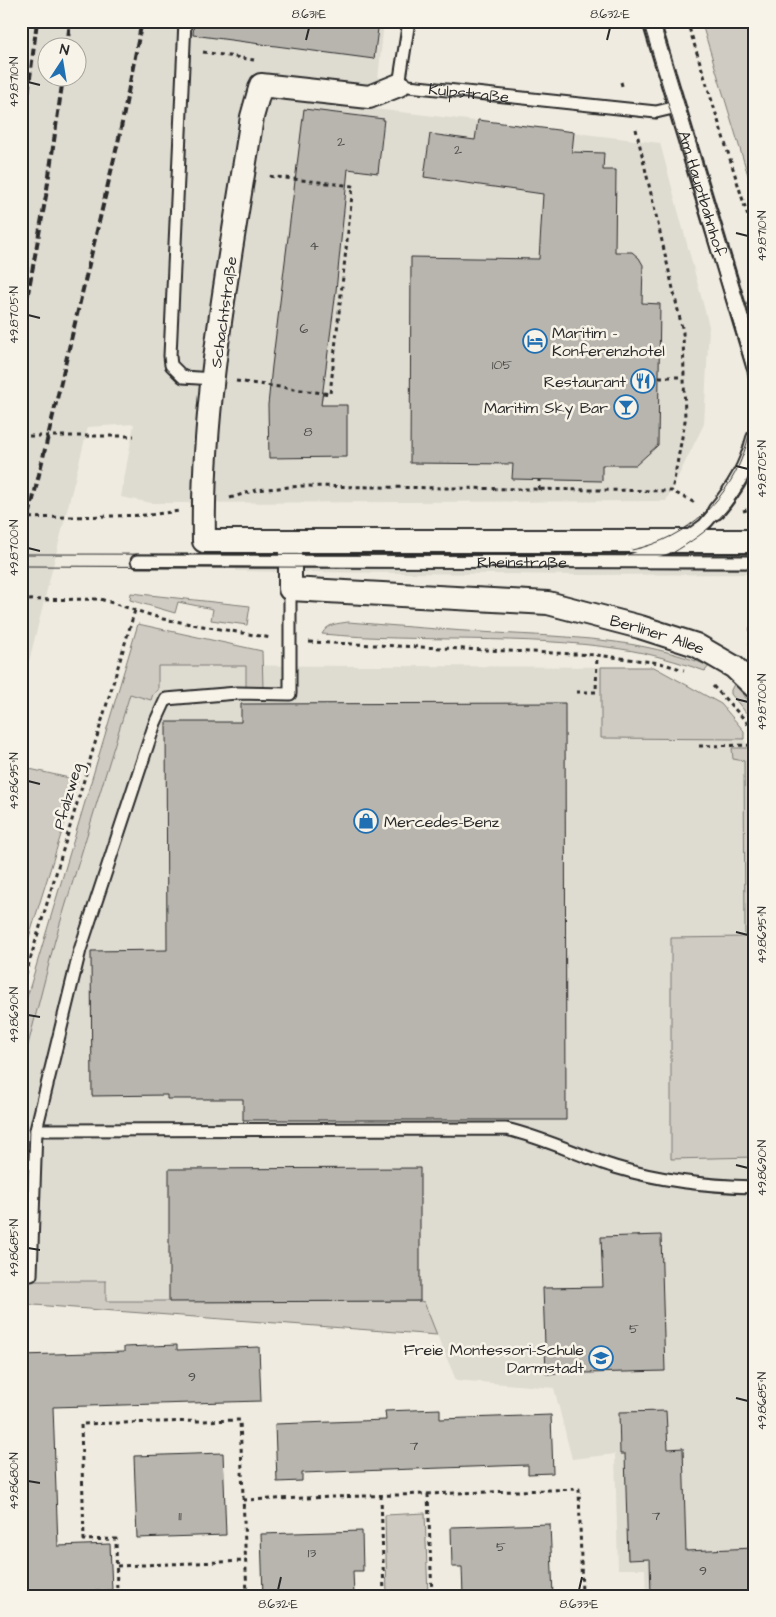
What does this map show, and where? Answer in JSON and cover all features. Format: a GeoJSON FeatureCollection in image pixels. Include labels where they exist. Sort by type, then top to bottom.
{"type":"FeatureCollection","features":[{"type":"Feature","properties":{"kind":"street","name":"Am Hauptbahnhof"},"geometry":{"type":"LineString","coordinates":[[651,21],[755,366]]}},
{"type":"Feature","properties":{"kind":"street","name":"Schachtstraße"},"geometry":{"type":"LineString","coordinates":[[204,541],[204,467],[213,379],[252,116],[261,84]]}},
{"type":"Feature","properties":{"kind":"street","name":"Külpstraße"},"geometry":{"type":"LineString","coordinates":[[261,84],[369,97],[399,86]]}},
{"type":"Feature","properties":{"kind":"street"},"geometry":{"type":"LineString","coordinates":[[716,511],[737,485],[752,452],[755,438]]}},
{"type":"Feature","properties":{"kind":"street","name":"Rheinstraße"},"geometry":{"type":"LineString","coordinates":[[204,541],[290,551],[755,541]]}},
{"type":"Feature","properties":{"kind":"street"},"geometry":{"type":"LineString","coordinates":[[290,551],[290,589]]}},
{"type":"Feature","properties":{"kind":"street","name":"Berliner Allee"},"geometry":{"type":"LineString","coordinates":[[290,589],[548,603],[640,627],[696,645],[734,667],[755,687]]}},
{"type":"Feature","properties":{"kind":"lane"},"geometry":{"type":"LineString","coordinates":[[184,21],[170,356],[171,365],[184,377],[213,379]]}},
{"type":"Feature","properties":{"kind":"lane"},"geometry":{"type":"LineString","coordinates":[[399,86],[409,21]]}},
{"type":"Feature","properties":{"kind":"lane","name":"Külpstraße"},"geometry":{"type":"LineString","coordinates":[[399,86],[656,112],[670,106],[677,107]]}},
{"type":"Feature","properties":{"kind":"lane"},"geometry":{"type":"LineString","coordinates":[[606,563],[633,559],[679,542],[704,525],[716,511]]}},
{"type":"Feature","properties":{"kind":"lane","name":"Rheinstraße"},"geometry":{"type":"LineString","coordinates":[[137,561],[290,551],[606,563],[755,562]]}},
{"type":"Feature","properties":{"kind":"lane"},"geometry":{"type":"LineString","coordinates":[[30,1275],[36,1130],[80,950],[155,723],[166,699],[237,693],[290,694],[290,589]]}},
{"type":"Feature","properties":{"kind":"lane"},"geometry":{"type":"LineString","coordinates":[[36,1130],[506,1129],[552,1141],[614,1167],[654,1177],[700,1185],[755,1187]]}},
{"type":"Feature","properties":{"kind":"path"},"geometry":{"type":"LineString","coordinates":[[687,21],[755,239]]}},
{"type":"Feature","properties":{"kind":"path"},"geometry":{"type":"LineString","coordinates":[[21,518],[149,515],[203,508],[256,490],[284,487],[672,492],[684,421],[683,332],[637,131],[621,82]]}},
{"type":"Feature","properties":{"kind":"path"},"geometry":{"type":"LineString","coordinates":[[264,384],[330,394],[353,186],[289,180]]}},
{"type":"Feature","properties":{"kind":"path"},"geometry":{"type":"LineString","coordinates":[[659,378],[683,376]]}},
{"type":"Feature","properties":{"kind":"path"},"geometry":{"type":"LineString","coordinates":[[21,436],[134,436]]}},
{"type":"Feature","properties":{"kind":"path"},"geometry":{"type":"LineString","coordinates":[[539,480],[539,490]]}},
{"type":"Feature","properties":{"kind":"path"},"geometry":{"type":"LineString","coordinates":[[748,511],[755,508]]}},
{"type":"Feature","properties":{"kind":"path"},"geometry":{"type":"LineString","coordinates":[[21,600],[100,599],[181,622],[290,640],[597,655],[660,663],[686,671]]}},
{"type":"Feature","properties":{"kind":"path","name":"Pfalzweg"},"geometry":{"type":"LineString","coordinates":[[21,990],[135,610]]}},
{"type":"Feature","properties":{"kind":"path"},"geometry":{"type":"LineString","coordinates":[[750,626],[751,646],[755,646]]}},
{"type":"Feature","properties":{"kind":"path"},"geometry":{"type":"LineString","coordinates":[[576,692],[596,692],[597,655]]}},
{"type":"Feature","properties":{"kind":"path"},"geometry":{"type":"LineString","coordinates":[[708,683],[746,721],[755,738]]}},
{"type":"Feature","properties":{"kind":"path"},"geometry":{"type":"LineString","coordinates":[[699,746],[755,745]]}},
{"type":"Feature","properties":{"kind":"path"},"geometry":{"type":"LineString","coordinates":[[117,1596],[116,1539],[84,1540],[81,1424],[240,1420],[247,1596]]}},
{"type":"Feature","properties":{"kind":"path"},"geometry":{"type":"LineString","coordinates":[[243,1500],[579,1489],[582,1596]]}},
{"type":"Feature","properties":{"kind":"path"},"geometry":{"type":"LineString","coordinates":[[428,1494],[432,1596]]}},
{"type":"Feature","properties":{"kind":"path"},"geometry":{"type":"LineString","coordinates":[[381,1495],[384,1596]]}},
{"type":"Feature","properties":{"kind":"path"},"geometry":{"type":"LineString","coordinates":[[117,1566],[246,1560]]}},
{"type":"Feature","properties":{"kind":"shaded area"},"geometry":{"type":"Polygon","coordinates":[[[21,21],[384,21],[375,109],[660,143],[709,326],[704,424],[666,501],[152,503],[121,497],[134,424],[88,427],[21,693],[21,21]]]}},
{"type":"Feature","properties":{"kind":"shaded area"},"geometry":{"type":"Polygon","coordinates":[[[701,21],[755,21],[755,198],[701,21]]]}},
{"type":"Feature","properties":{"kind":"shaded area"},"geometry":{"type":"Polygon","coordinates":[[[755,548],[755,574],[580,575],[236,571],[236,550],[755,548]]]}},
{"type":"Feature","properties":{"kind":"shaded area"},"geometry":{"type":"Polygon","coordinates":[[[131,593],[250,606],[247,625],[211,620],[213,609],[178,602],[175,613],[130,600],[131,593]]]}},
{"type":"Feature","properties":{"kind":"shaded area"},"geometry":{"type":"Polygon","coordinates":[[[348,622],[604,640],[657,650],[709,666],[705,671],[643,653],[584,644],[509,640],[359,637],[322,634],[330,626],[348,622]]]}},
{"type":"Feature","properties":{"kind":"shaded area"},"geometry":{"type":"Polygon","coordinates":[[[138,624],[262,651],[263,688],[246,689],[246,666],[158,666],[158,690],[153,694],[151,700],[130,694],[55,940],[21,1072],[21,1017],[138,624]]]}},
{"type":"Feature","properties":{"kind":"shaded area"},"geometry":{"type":"Polygon","coordinates":[[[126,665],[654,667],[721,704],[744,731],[744,739],[755,761],[755,1596],[646,1596],[645,1569],[618,1569],[615,1454],[572,1459],[554,1388],[456,1380],[437,1335],[21,1304],[21,1017],[126,665]]]}},
{"type":"Feature","properties":{"kind":"shaded area"},"geometry":{"type":"Polygon","coordinates":[[[601,667],[654,667],[721,704],[744,731],[744,739],[601,738],[601,667]]]}},
{"type":"Feature","properties":{"kind":"shaded area"},"geometry":{"type":"Polygon","coordinates":[[[734,684],[755,708],[755,724],[731,694],[734,684]]]}},
{"type":"Feature","properties":{"kind":"shaded area"},"geometry":{"type":"Polygon","coordinates":[[[732,748],[748,748],[755,757],[755,1157],[671,1159],[671,938],[745,937],[744,761],[733,759],[732,748]]]}},
{"type":"Feature","properties":{"kind":"shaded area"},"geometry":{"type":"Polygon","coordinates":[[[21,767],[78,780],[21,963],[21,767]]]}},
{"type":"Feature","properties":{"kind":"shaded area"},"geometry":{"type":"Polygon","coordinates":[[[21,1281],[106,1281],[106,1301],[420,1301],[424,1302],[437,1335],[21,1304],[21,1281]]]}},
{"type":"Feature","properties":{"kind":"shaded area"},"geometry":{"type":"Polygon","coordinates":[[[425,1513],[428,1596],[387,1596],[385,1515],[425,1513]]]}},
{"type":"Feature","properties":{"kind":"building"},"geometry":{"type":"Polygon","coordinates":[[[194,21],[379,21],[374,59],[193,35],[194,21]]]}},
{"type":"Feature","properties":{"kind":"building"},"geometry":{"type":"Polygon","coordinates":[[[304,109],[384,119],[378,173],[348,169],[336,291],[321,405],[347,405],[347,457],[269,458],[268,405],[304,109]]]}},
{"type":"Feature","properties":{"kind":"building","name":"Maritim - Konferenzhotel"},"geometry":{"type":"Polygon","coordinates":[[[478,120],[574,132],[572,152],[604,153],[603,170],[616,170],[615,252],[632,252],[639,258],[643,265],[642,303],[660,304],[658,445],[636,465],[602,465],[602,481],[512,479],[513,464],[410,463],[411,257],[539,259],[543,194],[424,177],[430,134],[475,140],[478,120]]]}},
{"type":"Feature","properties":{"kind":"building","name":"Mercedes-Benz"},"geometry":{"type":"Polygon","coordinates":[[[565,703],[566,1120],[243,1120],[243,1099],[167,1099],[167,1095],[92,1096],[91,951],[167,950],[166,722],[241,722],[241,704],[565,703]]]}},
{"type":"Feature","properties":{"kind":"building"},"geometry":{"type":"Polygon","coordinates":[[[420,1168],[420,1301],[169,1302],[169,1169],[420,1168]]]}},
{"type":"Feature","properties":{"kind":"building"},"geometry":{"type":"Polygon","coordinates":[[[661,1235],[665,1371],[546,1374],[543,1288],[603,1287],[601,1237],[661,1235]]]}},
{"type":"Feature","properties":{"kind":"building"},"geometry":{"type":"Polygon","coordinates":[[[177,1345],[177,1350],[259,1347],[261,1401],[53,1407],[58,1546],[110,1544],[112,1590],[21,1596],[21,1355],[124,1352],[124,1347],[177,1345]]]}},
{"type":"Feature","properties":{"kind":"building"},"geometry":{"type":"Polygon","coordinates":[[[440,1409],[440,1419],[551,1415],[553,1473],[528,1474],[528,1465],[302,1473],[302,1481],[277,1482],[275,1424],[386,1420],[385,1411],[440,1409]]]}},
{"type":"Feature","properties":{"kind":"building"},"geometry":{"type":"Polygon","coordinates":[[[666,1411],[668,1449],[683,1448],[686,1551],[754,1548],[755,1596],[651,1596],[650,1559],[628,1560],[625,1454],[620,1454],[619,1412],[666,1411]]]}},
{"type":"Feature","properties":{"kind":"building"},"geometry":{"type":"Polygon","coordinates":[[[223,1453],[226,1535],[137,1538],[134,1456],[223,1453]]]}},
{"type":"Feature","properties":{"kind":"building"},"geometry":{"type":"Polygon","coordinates":[[[550,1524],[553,1596],[463,1596],[462,1567],[452,1567],[451,1527],[550,1524]]]}},
{"type":"Feature","properties":{"kind":"building"},"geometry":{"type":"Polygon","coordinates":[[[362,1531],[363,1571],[353,1571],[354,1596],[263,1596],[261,1534],[362,1531]]]}},
{"type":"Feature","properties":{"kind":"tram line"},"geometry":{"type":"LineString","coordinates":[[643,21],[692,182]]}},
{"type":"Feature","properties":{"kind":"tram line"},"geometry":{"type":"LineString","coordinates":[[659,21],[755,339]]}},
{"type":"Feature","properties":{"kind":"tram line"},"geometry":{"type":"LineString","coordinates":[[632,550],[652,544],[689,526],[718,498],[730,482],[740,463],[747,443],[751,422],[752,402],[739,340],[690,176]]}},
{"type":"Feature","properties":{"kind":"tram line"},"geometry":{"type":"LineString","coordinates":[[671,554],[699,536],[721,517],[738,495],[755,465]]}},
{"type":"Feature","properties":{"kind":"tram line"},"geometry":{"type":"LineString","coordinates":[[21,554],[755,555]]}},
{"type":"Feature","properties":{"kind":"tram line"},"geometry":{"type":"LineString","coordinates":[[21,566],[755,569]]}},
{"type":"Feature","properties":{"kind":"railway"},"geometry":{"type":"LineString","coordinates":[[21,151],[37,21]]}},
{"type":"Feature","properties":{"kind":"railway"},"geometry":{"type":"LineString","coordinates":[[68,38],[70,21]]}},
{"type":"Feature","properties":{"kind":"railway"},"geometry":{"type":"LineString","coordinates":[[21,550],[119,138],[142,21]]}},
{"type":"Feature","properties":{"kind":"railway"},"geometry":{"type":"LineString","coordinates":[[21,331],[46,196],[62,88]]}},
{"type":"Feature","properties":{"kind":"place","name":"Maritim - Konferenzhotel"},"geometry":{"type":"Point","coordinates":[535,341]}},
{"type":"Feature","properties":{"kind":"place","name":"Restaurant"},"geometry":{"type":"Point","coordinates":[643,381]}},
{"type":"Feature","properties":{"kind":"place","name":"Maritim Sky Bar"},"geometry":{"type":"Point","coordinates":[626,407]}},
{"type":"Feature","properties":{"kind":"place","name":"Mercedes-Benz"},"geometry":{"type":"Point","coordinates":[366,821]}},
{"type":"Feature","properties":{"kind":"place","name":"Freie Montessori-Schule Darmstadt"},"geometry":{"type":"Point","coordinates":[601,1358]}}]}
